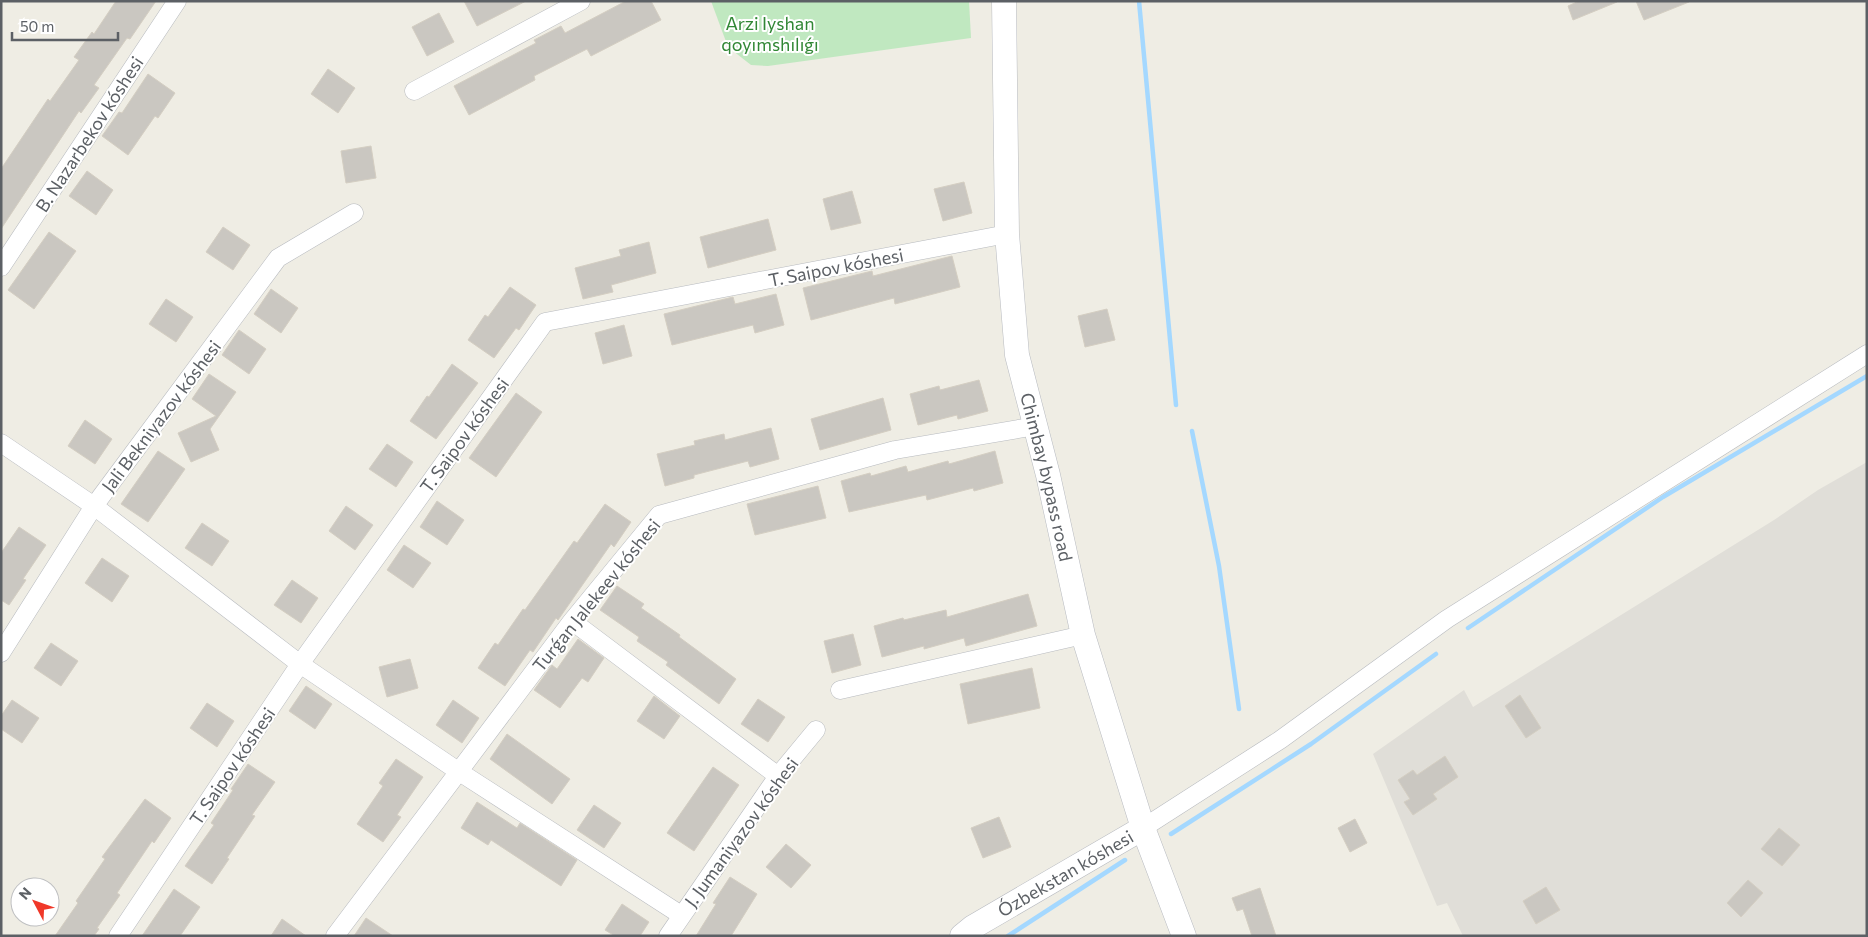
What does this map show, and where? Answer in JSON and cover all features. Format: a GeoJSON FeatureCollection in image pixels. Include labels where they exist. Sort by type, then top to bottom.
{"type":"FeatureCollection","features":[{"type":"Feature","properties":{"kind":"main road","name":"Chimbay bypass road"},"geometry":{"type":"LineString","coordinates":[[1004,1],[1007,234],[1017,355],[1048,475],[1084,635],[1143,828],[1184,936]]}},
{"type":"Feature","properties":{"kind":"main road","name":"Ózbekstan kóshesi"},"geometry":{"type":"LineString","coordinates":[[962,936],[1143,828]]}},
{"type":"Feature","properties":{"kind":"street","name":"B. Nazarbekov kóshesi"},"geometry":{"type":"LineString","coordinates":[[1,267],[177,1]]}},
{"type":"Feature","properties":{"kind":"street"},"geometry":{"type":"LineString","coordinates":[[414,91],[581,1]]}},
{"type":"Feature","properties":{"kind":"street","name":"Jali Bekniyazov kóshesi"},"geometry":{"type":"LineString","coordinates":[[1,653],[94,506],[278,258],[354,213]]}},
{"type":"Feature","properties":{"kind":"street","name":"T. Saipov kóshesi"},"geometry":{"type":"LineString","coordinates":[[118,936],[300,664],[545,322],[1007,234]]}},
{"type":"Feature","properties":{"kind":"street"},"geometry":{"type":"LineString","coordinates":[[1143,828],[1280,740],[1447,619],[1867,354]]}},
{"type":"Feature","properties":{"kind":"street","name":"Turǵan Jalekeev kóshesi"},"geometry":{"type":"LineString","coordinates":[[335,936],[572,621],[659,515],[895,450],[1036,426]]}},
{"type":"Feature","properties":{"kind":"street"},"geometry":{"type":"LineString","coordinates":[[1,444],[94,506],[300,664],[458,771],[681,915]]}},
{"type":"Feature","properties":{"kind":"street"},"geometry":{"type":"LineString","coordinates":[[572,621],[778,776]]}},
{"type":"Feature","properties":{"kind":"street"},"geometry":{"type":"LineString","coordinates":[[840,690],[1084,635]]}},
{"type":"Feature","properties":{"kind":"street","name":"J. Jumaniyazov kóshesi"},"geometry":{"type":"LineString","coordinates":[[668,936],[778,776],[816,730]]}},
{"type":"Feature","properties":{"kind":"shaded area"},"geometry":{"type":"Polygon","coordinates":[[[1867,462],[1867,936],[1463,936],[1447,903],[1437,906],[1373,754],[1464,690],[1473,707],[1774,520],[1818,490],[1867,462]]]}},
{"type":"Feature","properties":{"kind":"green space","name":"Arzi Iyshan qoyımshılıǵı"},"geometry":{"type":"Polygon","coordinates":[[[711,1],[969,1],[971,38],[768,66],[751,65],[728,47],[711,1]]]}},
{"type":"Feature","properties":{"kind":"building"},"geometry":{"type":"Polygon","coordinates":[[[116,1],[156,1],[130,39],[127,38],[94,85],[99,88],[81,113],[79,111],[1,229],[1,169],[48,99],[50,101],[79,60],[74,57],[92,32],[94,34],[116,1]]]}},
{"type":"Feature","properties":{"kind":"building"},"geometry":{"type":"Polygon","coordinates":[[[464,1],[526,1],[477,26],[464,1]]]}},
{"type":"Feature","properties":{"kind":"building"},"geometry":{"type":"Polygon","coordinates":[[[626,1],[651,1],[661,20],[591,56],[587,49],[534,76],[535,80],[469,115],[454,86],[536,43],[534,40],[561,26],[565,33],[626,1]]]}},
{"type":"Feature","properties":{"kind":"building"},"geometry":{"type":"Polygon","coordinates":[[[1579,1],[1617,2],[1573,20],[1568,6],[1579,1]]]}},
{"type":"Feature","properties":{"kind":"building"},"geometry":{"type":"Polygon","coordinates":[[[1636,1],[1689,1],[1689,2],[1644,20],[1636,1]]]}},
{"type":"Feature","properties":{"kind":"building"},"geometry":{"type":"Polygon","coordinates":[[[439,13],[454,42],[427,56],[412,27],[439,13]]]}},
{"type":"Feature","properties":{"kind":"building"},"geometry":{"type":"Polygon","coordinates":[[[328,69],[355,88],[338,113],[311,94],[328,69]]]}},
{"type":"Feature","properties":{"kind":"building"},"geometry":{"type":"Polygon","coordinates":[[[148,74],[175,93],[158,118],[155,116],[128,155],[102,136],[119,112],[122,113],[148,74]]]}},
{"type":"Feature","properties":{"kind":"building"},"geometry":{"type":"Polygon","coordinates":[[[371,146],[376,178],[346,183],[341,151],[371,146]]]}},
{"type":"Feature","properties":{"kind":"building"},"geometry":{"type":"Polygon","coordinates":[[[87,171],[113,190],[96,215],[69,196],[87,171]]]}},
{"type":"Feature","properties":{"kind":"building"},"geometry":{"type":"Polygon","coordinates":[[[964,182],[972,213],[943,221],[934,189],[964,182]]]}},
{"type":"Feature","properties":{"kind":"building"},"geometry":{"type":"Polygon","coordinates":[[[852,191],[861,223],[831,230],[823,199],[852,191]]]}},
{"type":"Feature","properties":{"kind":"building"},"geometry":{"type":"Polygon","coordinates":[[[768,219],[776,250],[708,268],[700,237],[768,219]]]}},
{"type":"Feature","properties":{"kind":"building"},"geometry":{"type":"Polygon","coordinates":[[[223,227],[250,245],[233,270],[206,252],[223,227]]]}},
{"type":"Feature","properties":{"kind":"building"},"geometry":{"type":"Polygon","coordinates":[[[49,232],[76,251],[34,309],[8,290],[49,232]]]}},
{"type":"Feature","properties":{"kind":"building"},"geometry":{"type":"Polygon","coordinates":[[[649,242],[656,273],[611,285],[613,292],[583,299],[575,268],[621,256],[619,250],[649,242]]]}},
{"type":"Feature","properties":{"kind":"building"},"geometry":{"type":"Polygon","coordinates":[[[952,256],[960,287],[895,304],[894,298],[811,320],[803,288],[872,271],[873,276],[952,256]]]}},
{"type":"Feature","properties":{"kind":"building"},"geometry":{"type":"Polygon","coordinates":[[[510,287],[536,305],[519,330],[516,328],[494,358],[468,340],[485,315],[488,317],[510,287]]]}},
{"type":"Feature","properties":{"kind":"building"},"geometry":{"type":"Polygon","coordinates":[[[271,289],[298,308],[281,333],[254,314],[271,289]]]}},
{"type":"Feature","properties":{"kind":"building"},"geometry":{"type":"Polygon","coordinates":[[[776,294],[784,325],[755,333],[753,325],[672,345],[664,314],[733,297],[735,304],[776,294]]]}},
{"type":"Feature","properties":{"kind":"building"},"geometry":{"type":"Polygon","coordinates":[[[166,299],[193,317],[176,342],[149,324],[166,299]]]}},
{"type":"Feature","properties":{"kind":"building"},"geometry":{"type":"Polygon","coordinates":[[[1107,309],[1115,340],[1085,347],[1078,316],[1107,309]]]}},
{"type":"Feature","properties":{"kind":"building"},"geometry":{"type":"Polygon","coordinates":[[[624,325],[632,356],[603,364],[595,333],[624,325]]]}},
{"type":"Feature","properties":{"kind":"building"},"geometry":{"type":"Polygon","coordinates":[[[239,330],[266,349],[249,374],[222,355],[239,330]]]}},
{"type":"Feature","properties":{"kind":"building"},"geometry":{"type":"Polygon","coordinates":[[[452,364],[478,383],[436,439],[410,421],[452,364]]]}},
{"type":"Feature","properties":{"kind":"building"},"geometry":{"type":"Polygon","coordinates":[[[209,374],[236,392],[210,429],[219,450],[191,462],[178,433],[216,416],[192,399],[209,374]]]}},
{"type":"Feature","properties":{"kind":"building"},"geometry":{"type":"Polygon","coordinates":[[[979,380],[988,411],[958,419],[957,415],[918,425],[910,394],[939,386],[940,390],[979,380]]]}},
{"type":"Feature","properties":{"kind":"building"},"geometry":{"type":"Polygon","coordinates":[[[516,393],[542,412],[496,477],[469,458],[516,393]]]}},
{"type":"Feature","properties":{"kind":"building"},"geometry":{"type":"Polygon","coordinates":[[[883,398],[891,430],[820,450],[811,419],[883,398]]]}},
{"type":"Feature","properties":{"kind":"building"},"geometry":{"type":"Polygon","coordinates":[[[85,420],[112,439],[95,464],[68,446],[85,420]]]}},
{"type":"Feature","properties":{"kind":"building"},"geometry":{"type":"Polygon","coordinates":[[[771,428],[779,459],[750,467],[748,461],[694,475],[694,478],[665,486],[657,454],[695,445],[694,441],[724,434],[725,440],[771,428]]]}},
{"type":"Feature","properties":{"kind":"building"},"geometry":{"type":"Polygon","coordinates":[[[387,444],[413,462],[396,487],[369,469],[387,444]]]}},
{"type":"Feature","properties":{"kind":"building"},"geometry":{"type":"Polygon","coordinates":[[[158,451],[185,469],[148,522],[121,504],[158,451]]]}},
{"type":"Feature","properties":{"kind":"building"},"geometry":{"type":"Polygon","coordinates":[[[995,451],[1003,483],[974,491],[973,488],[927,500],[926,495],[849,512],[841,481],[870,473],[871,476],[906,466],[908,472],[948,461],[949,464],[995,451]]]}},
{"type":"Feature","properties":{"kind":"building"},"geometry":{"type":"Polygon","coordinates":[[[818,486],[826,518],[755,535],[747,504],[818,486]]]}},
{"type":"Feature","properties":{"kind":"building"},"geometry":{"type":"Polygon","coordinates":[[[437,501],[464,520],[447,545],[420,527],[437,501]]]}},
{"type":"Feature","properties":{"kind":"building"},"geometry":{"type":"Polygon","coordinates":[[[605,504],[631,522],[614,547],[611,544],[558,620],[556,618],[533,652],[530,650],[505,686],[478,668],[495,643],[498,645],[574,541],[577,543],[605,504]]]}},
{"type":"Feature","properties":{"kind":"building"},"geometry":{"type":"Polygon","coordinates":[[[346,506],[373,525],[355,550],[329,531],[346,506]]]}},
{"type":"Feature","properties":{"kind":"building"},"geometry":{"type":"Polygon","coordinates":[[[202,523],[229,541],[212,566],[185,548],[202,523]]]}},
{"type":"Feature","properties":{"kind":"building"},"geometry":{"type":"Polygon","coordinates":[[[19,527],[46,545],[23,579],[26,580],[9,605],[1,600],[1,553],[19,527]]]}},
{"type":"Feature","properties":{"kind":"building"},"geometry":{"type":"Polygon","coordinates":[[[404,545],[431,563],[413,588],[387,570],[404,545]]]}},
{"type":"Feature","properties":{"kind":"building"},"geometry":{"type":"Polygon","coordinates":[[[102,558],[129,576],[112,602],[85,583],[102,558]]]}},
{"type":"Feature","properties":{"kind":"building"},"geometry":{"type":"Polygon","coordinates":[[[292,580],[318,598],[301,623],[274,605],[292,580]]]}},
{"type":"Feature","properties":{"kind":"building"},"geometry":{"type":"Polygon","coordinates":[[[617,586],[644,604],[641,608],[680,635],[679,637],[736,679],[719,704],[666,665],[668,662],[637,641],[639,637],[600,610],[617,586]]]}},
{"type":"Feature","properties":{"kind":"building"},"geometry":{"type":"Polygon","coordinates":[[[1028,594],[1037,626],[966,646],[964,638],[924,649],[924,646],[882,657],[874,626],[903,618],[904,620],[946,610],[947,617],[1028,594]]]}},
{"type":"Feature","properties":{"kind":"building"},"geometry":{"type":"Polygon","coordinates":[[[853,634],[861,665],[832,673],[824,641],[853,634]]]}},
{"type":"Feature","properties":{"kind":"building"},"geometry":{"type":"Polygon","coordinates":[[[578,639],[604,658],[588,682],[582,678],[560,708],[534,690],[552,665],[557,669],[578,639]]]}},
{"type":"Feature","properties":{"kind":"building"},"geometry":{"type":"Polygon","coordinates":[[[51,643],[78,661],[61,686],[34,668],[51,643]]]}},
{"type":"Feature","properties":{"kind":"building"},"geometry":{"type":"Polygon","coordinates":[[[410,659],[418,688],[387,697],[379,667],[410,659]]]}},
{"type":"Feature","properties":{"kind":"building"},"geometry":{"type":"Polygon","coordinates":[[[1032,668],[1040,708],[968,724],[960,684],[1032,668]]]}},
{"type":"Feature","properties":{"kind":"building"},"geometry":{"type":"Polygon","coordinates":[[[306,686],[332,704],[315,729],[289,711],[306,686]]]}},
{"type":"Feature","properties":{"kind":"building"},"geometry":{"type":"Polygon","coordinates":[[[1520,695],[1541,728],[1526,738],[1505,706],[1520,695]]]}},
{"type":"Feature","properties":{"kind":"building"},"geometry":{"type":"Polygon","coordinates":[[[654,696],[680,716],[664,739],[637,721],[654,696]]]}},
{"type":"Feature","properties":{"kind":"building"},"geometry":{"type":"Polygon","coordinates":[[[758,699],[785,717],[768,742],[741,724],[758,699]]]}},
{"type":"Feature","properties":{"kind":"building"},"geometry":{"type":"Polygon","coordinates":[[[12,700],[39,718],[22,743],[1,729],[1,716],[12,700]]]}},
{"type":"Feature","properties":{"kind":"building"},"geometry":{"type":"Polygon","coordinates":[[[453,700],[479,718],[462,743],[436,725],[453,700]]]}},
{"type":"Feature","properties":{"kind":"building"},"geometry":{"type":"Polygon","coordinates":[[[207,703],[234,721],[217,747],[190,728],[207,703]]]}},
{"type":"Feature","properties":{"kind":"building"},"geometry":{"type":"Polygon","coordinates":[[[507,734],[570,779],[552,804],[490,759],[507,734]]]}},
{"type":"Feature","properties":{"kind":"building"},"geometry":{"type":"Polygon","coordinates":[[[1445,756],[1458,777],[1433,794],[1437,799],[1413,815],[1404,802],[1410,799],[1398,780],[1413,770],[1417,775],[1445,756]]]}},
{"type":"Feature","properties":{"kind":"building"},"geometry":{"type":"Polygon","coordinates":[[[396,759],[423,777],[397,815],[401,817],[383,842],[357,824],[383,786],[379,783],[396,759]]]}},
{"type":"Feature","properties":{"kind":"building"},"geometry":{"type":"Polygon","coordinates":[[[248,764],[275,782],[252,815],[255,816],[212,884],[185,866],[214,825],[211,823],[248,764]]]}},
{"type":"Feature","properties":{"kind":"building"},"geometry":{"type":"Polygon","coordinates":[[[713,767],[739,785],[694,851],[667,833],[713,767]]]}},
{"type":"Feature","properties":{"kind":"building"},"geometry":{"type":"Polygon","coordinates":[[[145,799],[171,818],[154,843],[152,841],[117,893],[120,895],[97,928],[99,929],[94,936],[55,936],[105,859],[102,857],[145,799]]]}},
{"type":"Feature","properties":{"kind":"building"},"geometry":{"type":"Polygon","coordinates":[[[477,802],[517,828],[520,823],[577,860],[561,886],[491,840],[488,845],[461,828],[477,802]]]}},
{"type":"Feature","properties":{"kind":"building"},"geometry":{"type":"Polygon","coordinates":[[[594,805],[621,823],[604,848],[577,830],[594,805]]]}},
{"type":"Feature","properties":{"kind":"building"},"geometry":{"type":"Polygon","coordinates":[[[999,817],[1011,847],[983,858],[971,828],[999,817]]]}},
{"type":"Feature","properties":{"kind":"building"},"geometry":{"type":"Polygon","coordinates":[[[1355,819],[1367,843],[1350,852],[1338,828],[1355,819]]]}},
{"type":"Feature","properties":{"kind":"building"},"geometry":{"type":"Polygon","coordinates":[[[1779,828],[1800,845],[1782,866],[1761,849],[1779,828]]]}},
{"type":"Feature","properties":{"kind":"building"},"geometry":{"type":"Polygon","coordinates":[[[786,844],[811,865],[791,888],[766,867],[786,844]]]}},
{"type":"Feature","properties":{"kind":"building"},"geometry":{"type":"Polygon","coordinates":[[[730,877],[757,894],[731,936],[696,936],[716,904],[713,903],[730,877]]]}},
{"type":"Feature","properties":{"kind":"building"},"geometry":{"type":"Polygon","coordinates":[[[1748,880],[1763,893],[1741,917],[1727,903],[1748,880]]]}},
{"type":"Feature","properties":{"kind":"building"},"geometry":{"type":"Polygon","coordinates":[[[1546,887],[1560,910],[1536,924],[1523,901],[1546,887]]]}},
{"type":"Feature","properties":{"kind":"building"},"geometry":{"type":"Polygon","coordinates":[[[1260,888],[1276,936],[1252,936],[1243,909],[1237,911],[1232,898],[1260,888]]]}},
{"type":"Feature","properties":{"kind":"building"},"geometry":{"type":"Polygon","coordinates":[[[174,889],[200,907],[180,936],[142,936],[174,889]]]}},
{"type":"Feature","properties":{"kind":"building"},"geometry":{"type":"Polygon","coordinates":[[[622,904],[649,922],[640,936],[615,936],[605,930],[622,904]]]}},
{"type":"Feature","properties":{"kind":"building"},"geometry":{"type":"Polygon","coordinates":[[[366,918],[393,936],[354,936],[366,918]]]}},
{"type":"Feature","properties":{"kind":"building"},"geometry":{"type":"Polygon","coordinates":[[[282,919],[306,936],[271,936],[282,919]]]}},
{"type":"Feature","properties":{"kind":"waterway"},"geometry":{"type":"LineString","coordinates":[[1139,1],[1176,405]]}},
{"type":"Feature","properties":{"kind":"waterway"},"geometry":{"type":"LineString","coordinates":[[1468,628],[1663,497],[1867,376]]}},
{"type":"Feature","properties":{"kind":"waterway"},"geometry":{"type":"LineString","coordinates":[[1192,431],[1219,566],[1239,709]]}},
{"type":"Feature","properties":{"kind":"waterway"},"geometry":{"type":"LineString","coordinates":[[1171,834],[1311,744],[1436,654]]}},
{"type":"Feature","properties":{"kind":"waterway"},"geometry":{"type":"LineString","coordinates":[[1008,936],[1125,860]]}}]}
